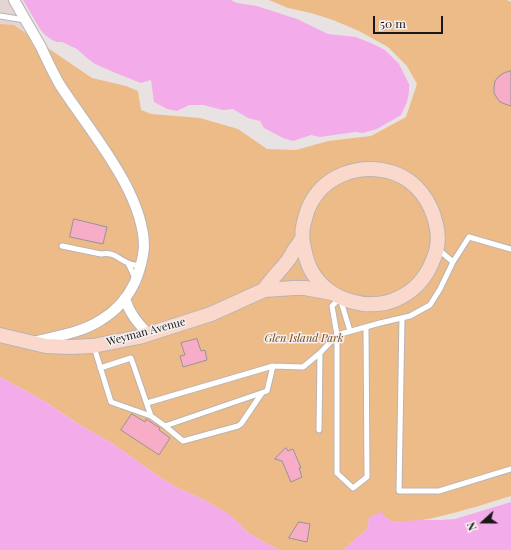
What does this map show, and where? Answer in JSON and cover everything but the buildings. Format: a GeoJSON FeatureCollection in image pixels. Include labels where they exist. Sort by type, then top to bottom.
{"type":"FeatureCollection","features":[{"type":"Feature","properties":{"kind":"street"},"geometry":{"type":"LineString","coordinates":[[14,0],[60,84],[106,151],[121,176],[138,212],[144,248],[141,267],[132,287],[125,298],[109,315],[96,323],[69,333],[31,342]]}},
{"type":"Feature","properties":{"kind":"street"},"geometry":{"type":"LineString","coordinates":[[264,290],[305,288],[335,299],[360,304],[378,304],[389,302],[400,298],[410,291],[422,280],[431,267],[437,248],[437,227],[429,204],[420,190],[397,174],[384,170],[358,169],[343,174],[323,187],[309,207],[304,221],[302,238],[304,253],[312,272],[335,299]]}},
{"type":"Feature","properties":{"kind":"street"},"geometry":{"type":"LineString","coordinates":[[264,290],[290,258],[302,238]]}},
{"type":"Feature","properties":{"kind":"street","name":"Weyman Avenue"},"geometry":{"type":"LineString","coordinates":[[0,335],[46,346],[93,346],[148,334],[211,314],[264,290]]}},
{"type":"Feature","properties":{"kind":"street"},"geometry":{"type":"LineString","coordinates":[[125,298],[134,319],[148,334]]}},
{"type":"Feature","properties":{"kind":"lane"},"geometry":{"type":"LineString","coordinates":[[0,16],[26,21]]}},
{"type":"Feature","properties":{"kind":"lane"},"geometry":{"type":"LineString","coordinates":[[146,403],[273,366],[303,367],[320,353],[337,335],[410,316],[430,305],[440,289],[453,262],[469,237],[511,249]]}},
{"type":"Feature","properties":{"kind":"lane"},"geometry":{"type":"LineString","coordinates":[[62,246],[101,254],[113,254],[128,263],[141,267]]}},
{"type":"Feature","properties":{"kind":"lane"},"geometry":{"type":"LineString","coordinates":[[437,248],[453,262]]}},
{"type":"Feature","properties":{"kind":"lane"},"geometry":{"type":"LineString","coordinates":[[128,263],[136,279]]}},
{"type":"Feature","properties":{"kind":"lane"},"geometry":{"type":"LineString","coordinates":[[335,299],[350,331]]}},
{"type":"Feature","properties":{"kind":"lane"},"geometry":{"type":"LineString","coordinates":[[335,299],[337,335],[337,473],[353,488],[367,477],[366,327]]}},
{"type":"Feature","properties":{"kind":"lane"},"geometry":{"type":"LineString","coordinates":[[402,318],[399,491],[440,491],[511,469]]}},
{"type":"Feature","properties":{"kind":"lane"},"geometry":{"type":"LineString","coordinates":[[93,346],[111,402],[151,416],[183,441],[238,426],[241,424],[262,393]]}},
{"type":"Feature","properties":{"kind":"lane"},"geometry":{"type":"LineString","coordinates":[[319,430],[320,353]]}},
{"type":"Feature","properties":{"kind":"lane"},"geometry":{"type":"LineString","coordinates":[[100,368],[131,358],[151,416]]}},
{"type":"Feature","properties":{"kind":"lane"},"geometry":{"type":"LineString","coordinates":[[165,426],[267,391],[273,366]]}},
{"type":"Feature","properties":{"kind":"shaded area"},"geometry":{"type":"Polygon","coordinates":[[[0,0],[22,0],[47,48],[14,25],[0,24],[0,0]]]}},
{"type":"Feature","properties":{"kind":"shaded area"},"geometry":{"type":"Polygon","coordinates":[[[23,0],[231,0],[237,3],[257,6],[297,19],[328,34],[356,37],[385,50],[399,64],[409,84],[407,102],[401,115],[377,129],[363,133],[355,132],[320,137],[311,135],[293,141],[283,138],[264,128],[260,121],[248,118],[233,109],[223,110],[203,105],[189,105],[177,111],[167,109],[154,102],[151,80],[141,83],[118,74],[95,64],[77,49],[49,38],[40,29],[23,0]]]}},
{"type":"Feature","properties":{"kind":"shaded area"},"geometry":{"type":"Polygon","coordinates":[[[0,377],[44,401],[80,425],[113,444],[172,485],[229,514],[247,532],[280,550],[0,550],[0,377]]]}},
{"type":"Feature","properties":{"kind":"shaded area"},"geometry":{"type":"Polygon","coordinates":[[[511,502],[511,550],[343,550],[366,530],[369,517],[381,512],[388,520],[397,522],[455,519],[511,502]]]}},
{"type":"Feature","properties":{"kind":"green space","name":"Glen Island Park"},"geometry":{"type":"Polygon","coordinates":[[[269,0],[507,0],[511,2],[511,496],[466,510],[409,522],[395,522],[386,518],[369,517],[366,530],[343,550],[280,550],[267,544],[247,532],[228,514],[204,500],[172,485],[113,444],[80,425],[44,401],[0,377],[0,24],[14,25],[92,78],[126,86],[138,91],[141,110],[151,114],[200,118],[238,129],[267,149],[296,150],[328,141],[371,136],[406,117],[417,84],[407,66],[388,47],[359,31],[333,20],[288,8],[269,0]]]}}]}
